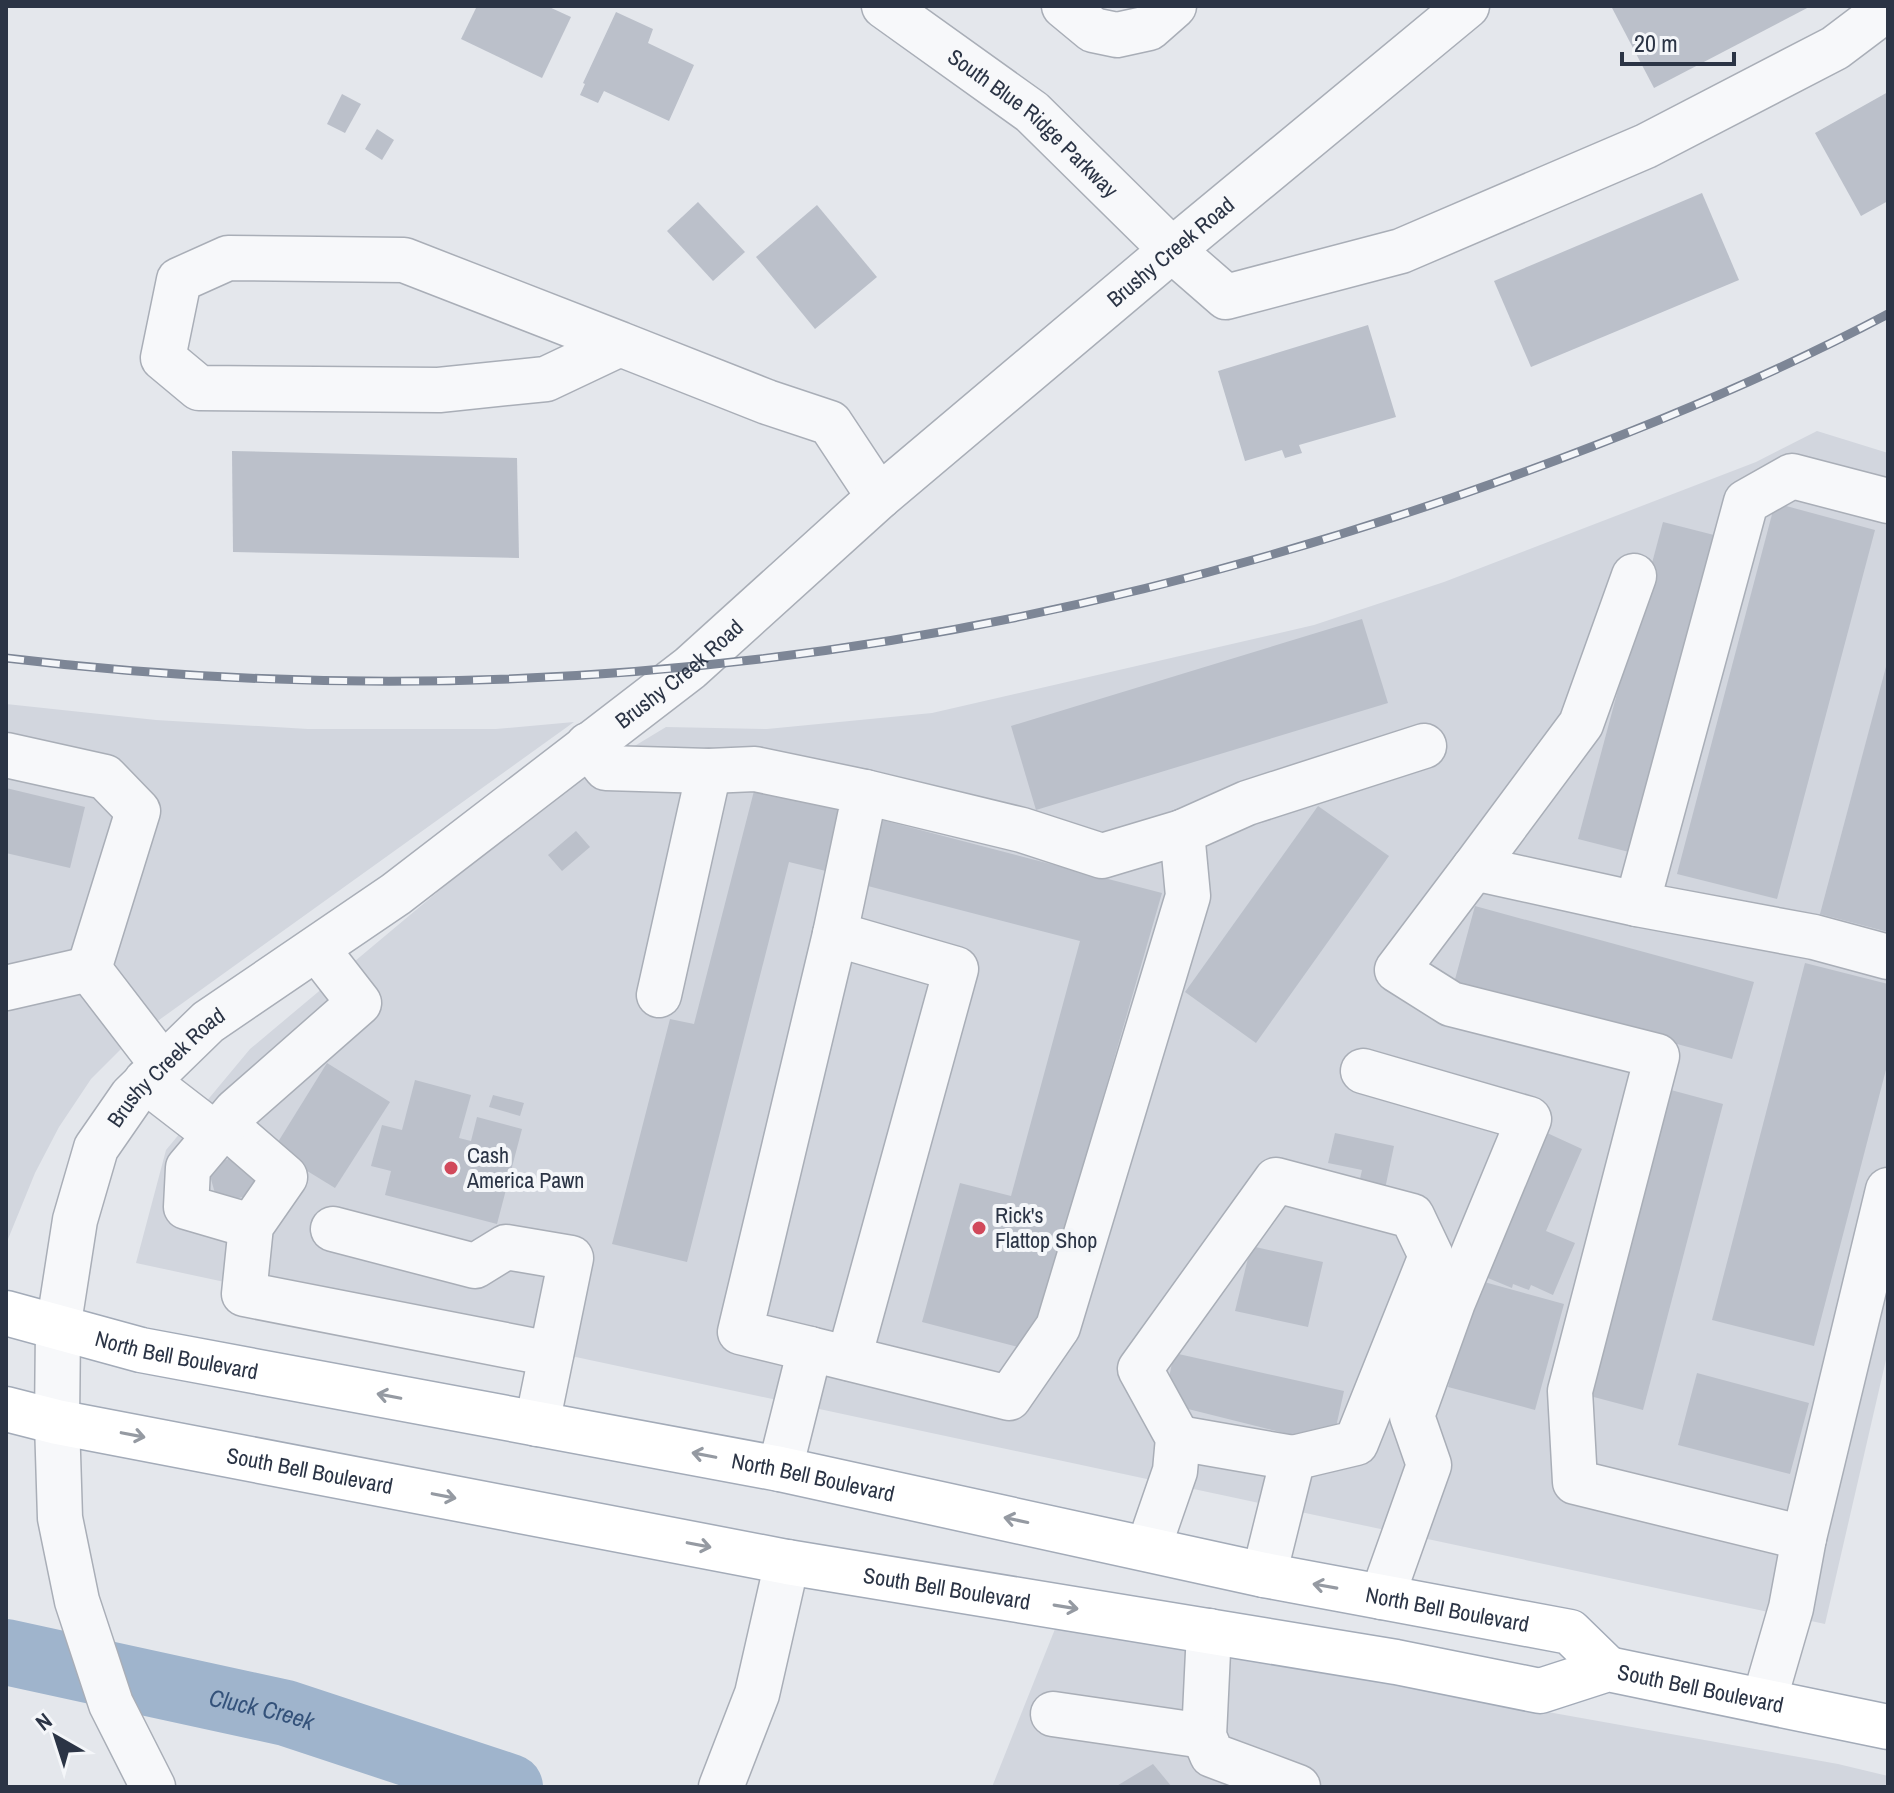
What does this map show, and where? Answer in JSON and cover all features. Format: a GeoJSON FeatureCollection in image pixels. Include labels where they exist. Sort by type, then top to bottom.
{"type":"FeatureCollection","features":[{"type":"Feature","properties":{"kind":"main road","name":"North Bell Boulevard"},"geometry":{"type":"LineString","coordinates":[[6,1313],[141,1350],[780,1469],[1264,1575],[1570,1632],[1608,1669]]}},
{"type":"Feature","properties":{"kind":"main road","name":"South Bell Boulevard"},"geometry":{"type":"LineString","coordinates":[[6,1409],[57,1422],[787,1562],[1396,1662],[1540,1691],[1608,1669],[1888,1727]]}},
{"type":"Feature","properties":{"kind":"street"},"geometry":{"type":"LineString","coordinates":[[1064,6],[1093,30],[1117,35],[1149,28],[1174,6]]}},
{"type":"Feature","properties":{"kind":"street","name":"Brushy Creek Road"},"geometry":{"type":"LineString","coordinates":[[153,1787],[111,1704],[77,1601],[60,1518],[57,1422],[58,1329],[75,1220],[96,1148],[132,1096],[208,1022],[396,894],[690,668],[879,497],[1467,6]]}},
{"type":"Feature","properties":{"kind":"street","name":"South Blue Ridge Parkway"},"geometry":{"type":"LineString","coordinates":[[914,14],[1032,112],[1172,250],[1226,297],[1401,251],[1646,146],[1835,48],[1888,8]]}},
{"type":"Feature","properties":{"kind":"street"},"geometry":{"type":"LineString","coordinates":[[620,344],[546,379],[439,390],[199,388],[163,358],[179,280],[228,258],[404,260],[620,344],[767,402],[830,423],[879,497]]}},
{"type":"Feature","properties":{"kind":"street"},"geometry":{"type":"LineString","coordinates":[[1637,904],[1746,502],[1792,476],[1888,501]]}},
{"type":"Feature","properties":{"kind":"street"},"geometry":{"type":"LineString","coordinates":[[1634,576],[1581,724],[1397,970],[1451,1004],[1657,1056],[1570,1391],[1575,1482],[1804,1538]]}},
{"type":"Feature","properties":{"kind":"street"},"geometry":{"type":"LineString","coordinates":[[588,745],[606,768],[755,769],[1022,830],[1102,856],[1182,832],[1247,803],[1424,746]]}},
{"type":"Feature","properties":{"kind":"street"},"geometry":{"type":"LineString","coordinates":[[6,755],[105,777],[138,811],[89,969],[154,1072],[221,1130],[285,1177],[251,1226],[244,1294],[551,1354]]}},
{"type":"Feature","properties":{"kind":"street"},"geometry":{"type":"LineString","coordinates":[[659,995],[709,771]]}},
{"type":"Feature","properties":{"kind":"street"},"geometry":{"type":"LineString","coordinates":[[865,792],[835,934],[740,1332],[1009,1398],[1058,1327],[1188,896],[1182,832]]}},
{"type":"Feature","properties":{"kind":"street"},"geometry":{"type":"LineString","coordinates":[[1474,868],[1637,904],[1814,937],[1888,957]]}},
{"type":"Feature","properties":{"kind":"street"},"geometry":{"type":"LineString","coordinates":[[780,1469],[829,1354],[956,969],[835,934]]}},
{"type":"Feature","properties":{"kind":"street"},"geometry":{"type":"LineString","coordinates":[[251,1226],[186,1207],[188,1168],[236,1111],[359,1003],[317,949]]}},
{"type":"Feature","properties":{"kind":"street"},"geometry":{"type":"LineString","coordinates":[[6,988],[89,969]]}},
{"type":"Feature","properties":{"kind":"street"},"geometry":{"type":"LineString","coordinates":[[1363,1071],[1529,1119],[1453,1302],[1412,1416],[1429,1465],[1382,1597]]}},
{"type":"Feature","properties":{"kind":"street"},"geometry":{"type":"LineString","coordinates":[[1148,1549],[1175,1471],[1178,1438],[1140,1369],[1276,1180],[1412,1216],[1431,1256],[1356,1443],[1293,1458],[1178,1438]]}},
{"type":"Feature","properties":{"kind":"street"},"geometry":{"type":"LineString","coordinates":[[1764,1701],[1791,1608],[1804,1538],[1888,1190]]}},
{"type":"Feature","properties":{"kind":"street"},"geometry":{"type":"LineString","coordinates":[[333,1229],[475,1266],[506,1247],[571,1258],[537,1424]]}},
{"type":"Feature","properties":{"kind":"street"},"geometry":{"type":"LineString","coordinates":[[1264,1575],[1293,1458]]}},
{"type":"Feature","properties":{"kind":"street"},"geometry":{"type":"LineString","coordinates":[[721,1787],[757,1694],[787,1562]]}},
{"type":"Feature","properties":{"kind":"street"},"geometry":{"type":"LineString","coordinates":[[1206,1759],[1209,1631]]}},
{"type":"Feature","properties":{"kind":"street"},"geometry":{"type":"LineString","coordinates":[[1053,1714],[1298,1787]]}},
{"type":"Feature","properties":{"kind":"shaded area"},"geometry":{"type":"Polygon","coordinates":[[[1817,431],[1888,453],[1888,1351],[1825,1624],[136,1263],[166,1150],[250,1049],[552,796],[666,727],[767,729],[932,713],[1314,625],[1444,582],[1756,462],[1817,431]]]}},
{"type":"Feature","properties":{"kind":"shaded area"},"geometry":{"type":"Polygon","coordinates":[[[6,704],[156,720],[308,729],[496,729],[574,722],[127,1043],[91,1079],[59,1127],[35,1173],[6,1244],[6,704]]]}},
{"type":"Feature","properties":{"kind":"shaded area"},"geometry":{"type":"Polygon","coordinates":[[[1057,1624],[1838,1764],[1888,1776],[1888,1787],[992,1787],[1057,1624]]]}},
{"type":"Feature","properties":{"kind":"building"},"geometry":{"type":"Polygon","coordinates":[[[477,6],[547,6],[571,17],[542,78],[461,39],[477,6]]]}},
{"type":"Feature","properties":{"kind":"building"},"geometry":{"type":"Polygon","coordinates":[[[1611,6],[1811,6],[1654,88],[1611,6]]]}},
{"type":"Feature","properties":{"kind":"building"},"geometry":{"type":"Polygon","coordinates":[[[616,12],[653,29],[648,43],[694,65],[669,121],[604,91],[598,103],[580,95],[616,12]]]}},
{"type":"Feature","properties":{"kind":"building"},"geometry":{"type":"Polygon","coordinates":[[[1888,92],[1888,201],[1861,216],[1815,133],[1888,92]]]}},
{"type":"Feature","properties":{"kind":"building"},"geometry":{"type":"Polygon","coordinates":[[[342,94],[361,104],[345,133],[327,124],[342,94]]]}},
{"type":"Feature","properties":{"kind":"building"},"geometry":{"type":"Polygon","coordinates":[[[377,129],[394,140],[382,160],[365,149],[377,129]]]}},
{"type":"Feature","properties":{"kind":"building"},"geometry":{"type":"Polygon","coordinates":[[[1702,193],[1739,280],[1531,367],[1494,281],[1702,193]]]}},
{"type":"Feature","properties":{"kind":"building"},"geometry":{"type":"Polygon","coordinates":[[[698,202],[745,252],[713,281],[667,231],[698,202]]]}},
{"type":"Feature","properties":{"kind":"building"},"geometry":{"type":"Polygon","coordinates":[[[817,205],[877,277],[815,329],[756,257],[817,205]]]}},
{"type":"Feature","properties":{"kind":"building"},"geometry":{"type":"Polygon","coordinates":[[[1368,325],[1396,417],[1299,445],[1302,453],[1285,458],[1282,450],[1245,461],[1218,371],[1368,325]]]}},
{"type":"Feature","properties":{"kind":"building"},"geometry":{"type":"Polygon","coordinates":[[[232,451],[517,458],[519,558],[233,552],[232,451]]]}},
{"type":"Feature","properties":{"kind":"building"},"geometry":{"type":"Polygon","coordinates":[[[1775,503],[1875,530],[1777,899],[1677,874],[1775,503]]]}},
{"type":"Feature","properties":{"kind":"building"},"geometry":{"type":"Polygon","coordinates":[[[1663,522],[1714,535],[1629,852],[1578,839],[1663,522]]]}},
{"type":"Feature","properties":{"kind":"building"},"geometry":{"type":"Polygon","coordinates":[[[1362,619],[1388,703],[1036,810],[1011,726],[1362,619]]]}},
{"type":"Feature","properties":{"kind":"building"},"geometry":{"type":"Polygon","coordinates":[[[1888,663],[1888,932],[1820,914],[1888,663]]]}},
{"type":"Feature","properties":{"kind":"building"},"geometry":{"type":"Polygon","coordinates":[[[755,787],[851,811],[834,873],[789,862],[687,1262],[612,1244],[670,1019],[694,1024],[755,787]]]}},
{"type":"Feature","properties":{"kind":"building"},"geometry":{"type":"Polygon","coordinates":[[[6,788],[85,807],[70,868],[6,853],[6,788]]]}},
{"type":"Feature","properties":{"kind":"building"},"geometry":{"type":"Polygon","coordinates":[[[1318,806],[1389,856],[1256,1043],[1185,992],[1318,806]]]}},
{"type":"Feature","properties":{"kind":"building"},"geometry":{"type":"Polygon","coordinates":[[[882,820],[1162,893],[1030,1350],[922,1322],[960,1183],[1011,1196],[1080,941],[864,885],[882,820]]]}},
{"type":"Feature","properties":{"kind":"building"},"geometry":{"type":"Polygon","coordinates":[[[576,831],[590,847],[562,871],[548,855],[576,831]]]}},
{"type":"Feature","properties":{"kind":"building"},"geometry":{"type":"Polygon","coordinates":[[[1475,906],[1754,982],[1732,1059],[1454,983],[1475,906]]]}},
{"type":"Feature","properties":{"kind":"building"},"geometry":{"type":"Polygon","coordinates":[[[1805,963],[1888,984],[1888,1062],[1814,1346],[1712,1320],[1805,963]]]}},
{"type":"Feature","properties":{"kind":"building"},"geometry":{"type":"Polygon","coordinates":[[[327,1063],[390,1102],[335,1188],[273,1150],[327,1063]]]}},
{"type":"Feature","properties":{"kind":"building"},"geometry":{"type":"Polygon","coordinates":[[[415,1080],[471,1095],[459,1138],[471,1141],[477,1117],[522,1129],[497,1224],[385,1195],[391,1171],[371,1166],[382,1125],[402,1130],[415,1080]]]}},
{"type":"Feature","properties":{"kind":"building"},"geometry":{"type":"Polygon","coordinates":[[[1671,1090],[1723,1104],[1643,1410],[1590,1396],[1671,1090]]]}},
{"type":"Feature","properties":{"kind":"building"},"geometry":{"type":"Polygon","coordinates":[[[493,1095],[524,1103],[520,1116],[489,1107],[493,1095]]]}},
{"type":"Feature","properties":{"kind":"building"},"geometry":{"type":"Polygon","coordinates":[[[1545,1132],[1582,1149],[1546,1231],[1575,1243],[1553,1295],[1531,1285],[1529,1290],[1513,1284],[1512,1288],[1483,1276],[1545,1132]]]}},
{"type":"Feature","properties":{"kind":"building"},"geometry":{"type":"Polygon","coordinates":[[[1335,1133],[1394,1146],[1385,1189],[1359,1183],[1362,1170],[1328,1163],[1335,1133]]]}},
{"type":"Feature","properties":{"kind":"building"},"geometry":{"type":"Polygon","coordinates":[[[247,1154],[257,1193],[218,1204],[207,1165],[247,1154]]]}},
{"type":"Feature","properties":{"kind":"building"},"geometry":{"type":"Polygon","coordinates":[[[1251,1246],[1323,1262],[1308,1327],[1235,1311],[1251,1246]]]}},
{"type":"Feature","properties":{"kind":"building"},"geometry":{"type":"Polygon","coordinates":[[[1477,1280],[1564,1304],[1535,1410],[1448,1387],[1477,1280]]]}},
{"type":"Feature","properties":{"kind":"building"},"geometry":{"type":"Polygon","coordinates":[[[1174,1353],[1344,1391],[1332,1445],[1164,1403],[1174,1353]]]}},
{"type":"Feature","properties":{"kind":"building"},"geometry":{"type":"Polygon","coordinates":[[[1697,1373],[1809,1403],[1790,1474],[1678,1445],[1697,1373]]]}},
{"type":"Feature","properties":{"kind":"building"},"geometry":{"type":"Polygon","coordinates":[[[1153,1764],[1172,1787],[1115,1787],[1153,1764]]]}},
{"type":"Feature","properties":{"kind":"waterway","name":"Cluck Creek"},"geometry":{"type":"LineString","coordinates":[[6,1652],[286,1713],[510,1787]]}},
{"type":"Feature","properties":{"kind":"railway"},"geometry":{"type":"LineString","coordinates":[[6,658],[197,675],[387,681],[574,676],[760,659],[945,631],[1129,592],[1312,543],[1494,483],[1694,406],[1888,314]]}},
{"type":"Feature","properties":{"kind":"place","name":"Cash America Pawn"},"geometry":{"type":"Point","coordinates":[451,1168]}},
{"type":"Feature","properties":{"kind":"place","name":"Rick's Flattop Shop"},"geometry":{"type":"Point","coordinates":[979,1228]}}]}
